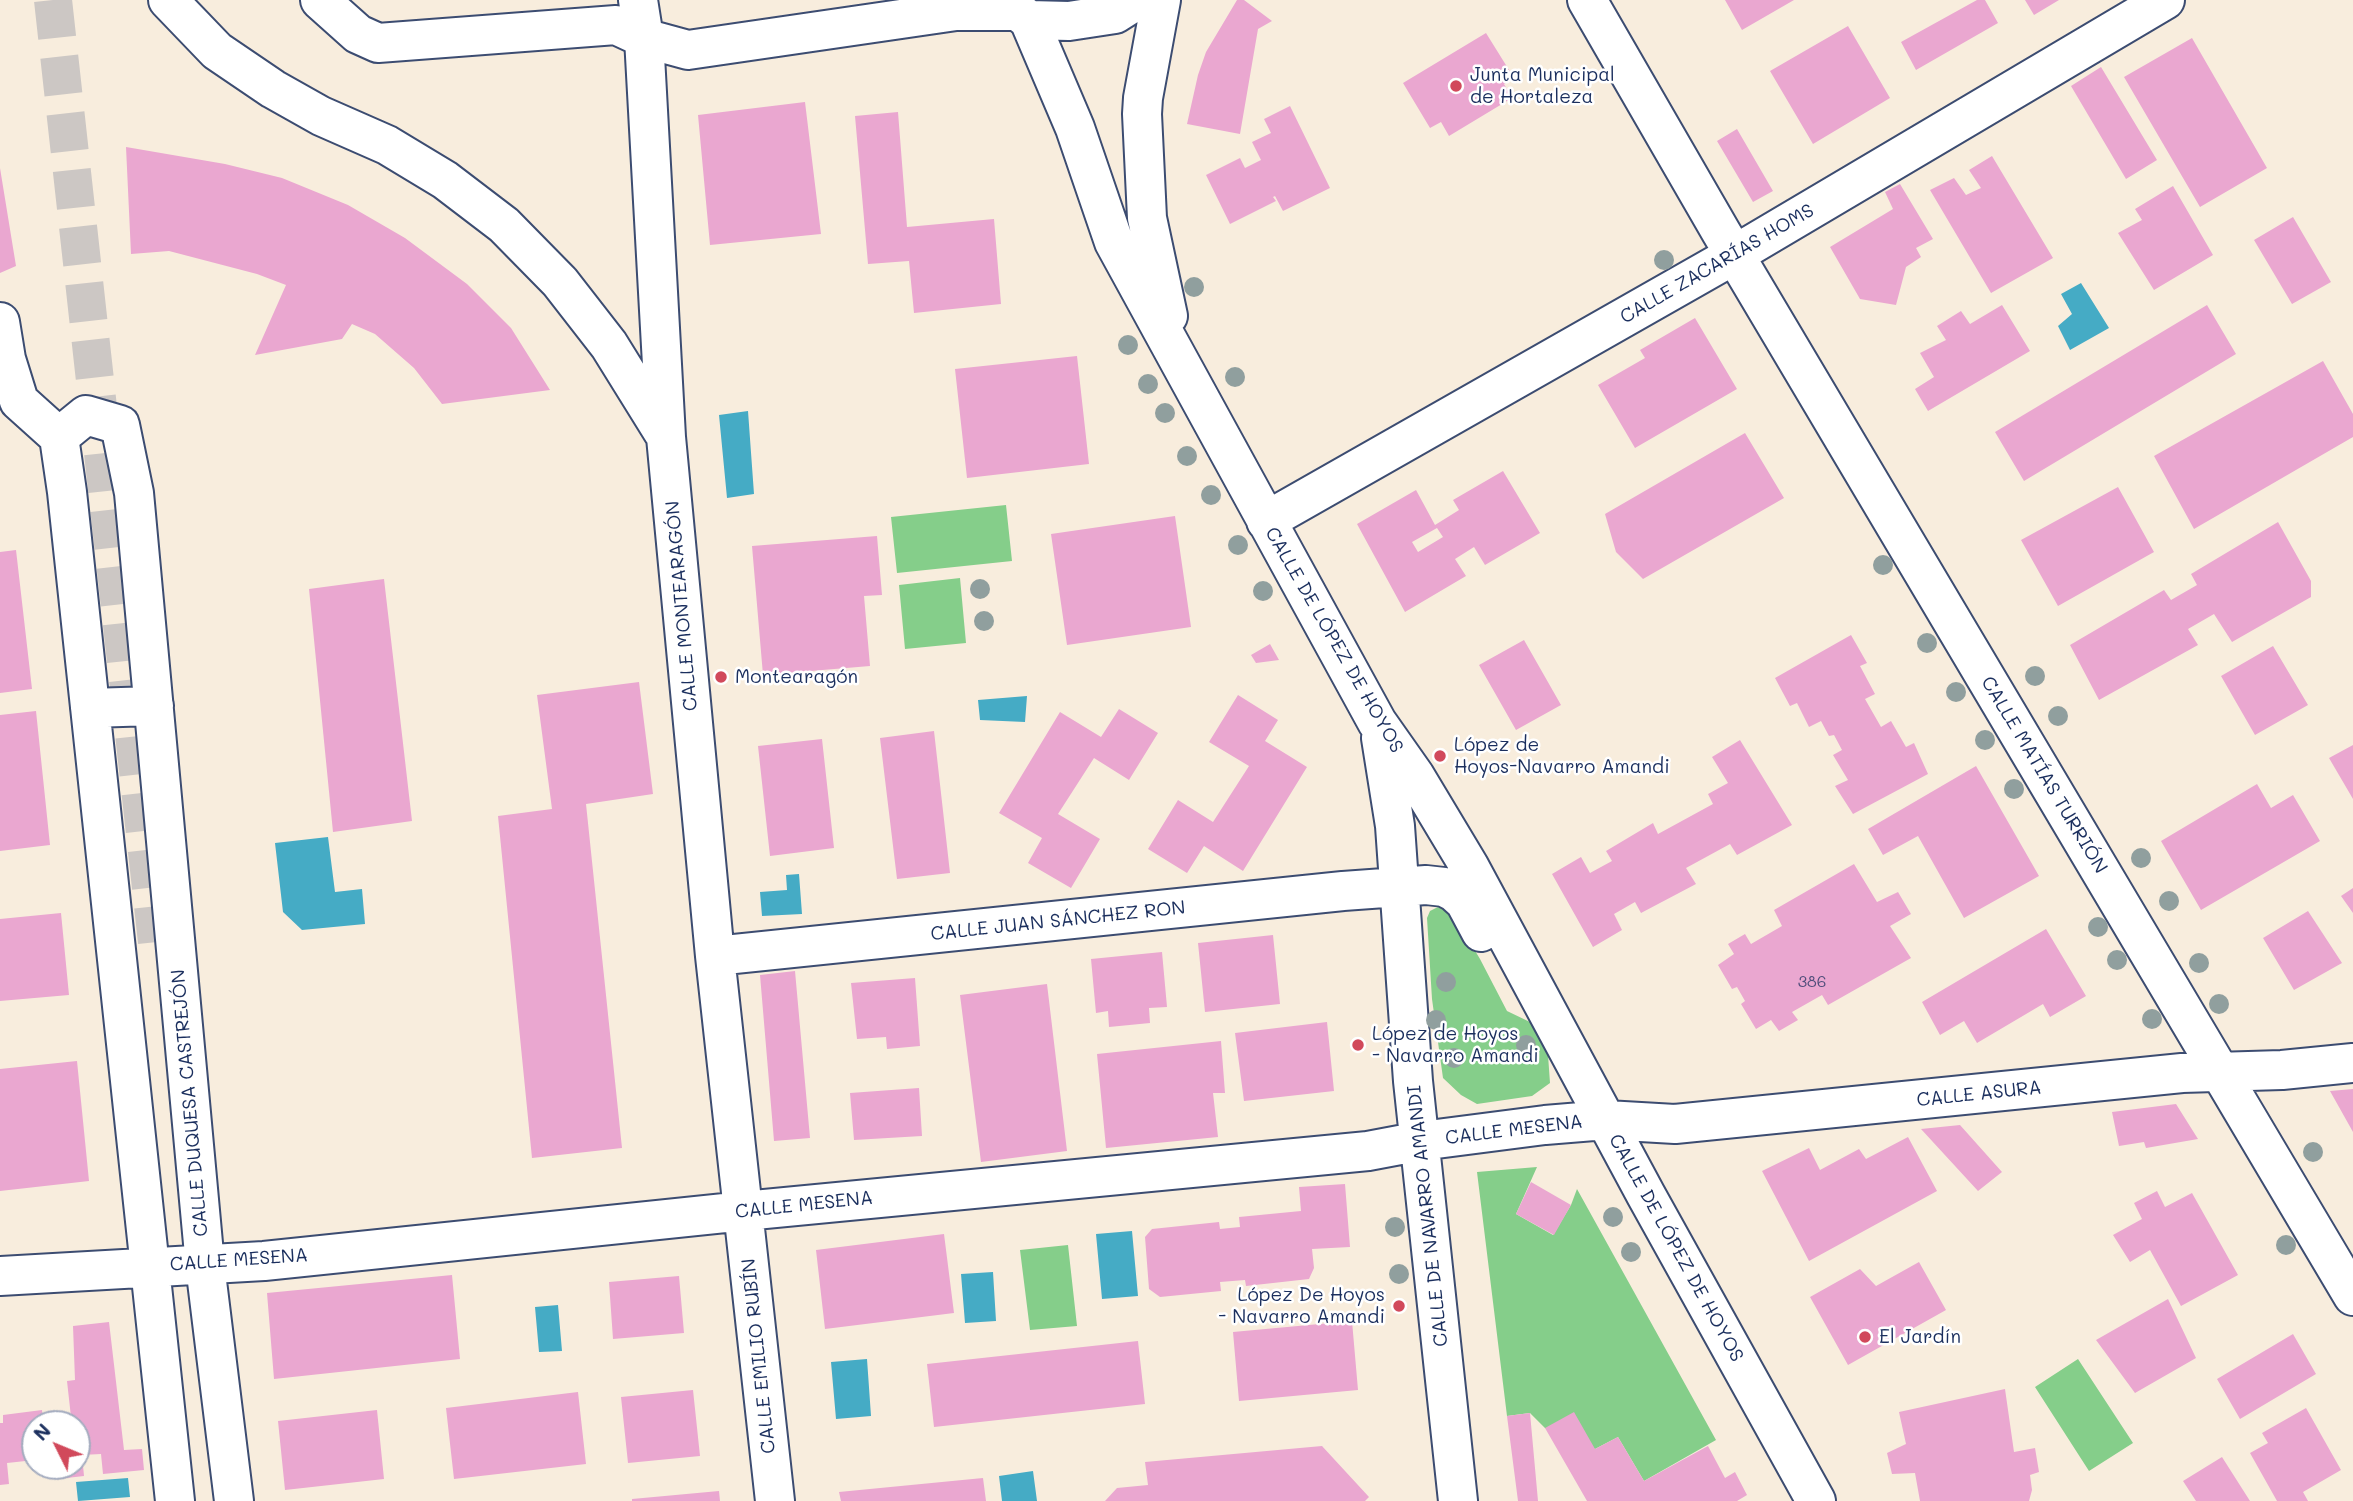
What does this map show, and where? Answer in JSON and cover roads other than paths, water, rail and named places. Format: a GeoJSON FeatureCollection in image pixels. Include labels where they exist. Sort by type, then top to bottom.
{"type":"FeatureCollection","features":[{"type":"Feature","properties":{"kind":"street"},"geometry":{"type":"LineString","coordinates":[[168,0],[217,51],[273,89],[387,145],[445,180],[504,225],[560,282],[609,345],[666,437]]}},
{"type":"Feature","properties":{"kind":"street"},"geometry":{"type":"LineString","coordinates":[[320,0],[358,34],[378,43],[616,25],[644,38],[688,50],[956,11],[1016,10],[1069,21],[1115,14],[1137,0]]}},
{"type":"Feature","properties":{"kind":"street","name":"CALLE MONTEARAGÓN"},"geometry":{"type":"LineString","coordinates":[[638,0],[644,38],[666,437],[715,956],[744,1211]]}},
{"type":"Feature","properties":{"kind":"street","name":"CALLE DE LÓPEZ DE HOYOS"},"geometry":{"type":"LineString","coordinates":[[1161,0],[1142,114],[1147,218],[1177,356]]}},
{"type":"Feature","properties":{"kind":"street","name":"CALLE MATÍAS TURRIÓN"},"geometry":{"type":"LineString","coordinates":[[1587,0],[1734,255],[2353,1296]]}},
{"type":"Feature","properties":{"kind":"street","name":"CALLE ZACARÍAS HOMS"},"geometry":{"type":"LineString","coordinates":[[1266,521],[1734,255],[2165,0]]}},
{"type":"Feature","properties":{"kind":"street","name":"CALLE DE LÓPEZ DE HOYOS"},"geometry":{"type":"LineString","coordinates":[[1016,10],[1075,128],[1114,242],[1377,722],[1415,776],[1469,866],[1537,995],[1816,1501]]}},
{"type":"Feature","properties":{"kind":"street"},"geometry":{"type":"LineString","coordinates":[[0,322],[6,359],[19,401],[59,437],[175,1501]]}},
{"type":"Feature","properties":{"kind":"street","name":"CALLE DUQUESA CASTREJÓN"},"geometry":{"type":"LineString","coordinates":[[59,437],[86,415],[120,425],[134,493],[205,1265],[234,1501]]}},
{"type":"Feature","properties":{"kind":"street"},"geometry":{"type":"LineString","coordinates":[[90,708],[153,706]]}},
{"type":"Feature","properties":{"kind":"street","name":"CALLE DE NAVARRO AMANDI"},"geometry":{"type":"LineString","coordinates":[[1377,722],[1392,798],[1413,1081],[1458,1501]]}},
{"type":"Feature","properties":{"kind":"street"},"geometry":{"type":"LineString","coordinates":[[108,875],[169,872]]}},
{"type":"Feature","properties":{"kind":"street","name":"CALLE DE LÓPEZ DE HOYOS"},"geometry":{"type":"LineString","coordinates":[[1400,886],[1432,885],[1454,892],[1465,902],[1508,976],[1537,995]]}},
{"type":"Feature","properties":{"kind":"street","name":"CALLE JUAN SÁNCHEZ RON"},"geometry":{"type":"LineString","coordinates":[[715,956],[1400,886]]}},
{"type":"Feature","properties":{"kind":"street"},"geometry":{"type":"LineString","coordinates":[[126,1042],[184,1036]]}},
{"type":"Feature","properties":{"kind":"street","name":"CALLE ASURA"},"geometry":{"type":"LineString","coordinates":[[1606,1120],[1675,1124],[2182,1073],[2281,1070],[2353,1063]]}},
{"type":"Feature","properties":{"kind":"street","name":"CALLE MESENA"},"geometry":{"type":"LineString","coordinates":[[0,1276],[264,1261],[744,1211],[1368,1151],[1535,1126],[1606,1120]]}},
{"type":"Feature","properties":{"kind":"street","name":"CALLE EMILIO RUBÍN"},"geometry":{"type":"LineString","coordinates":[[744,1211],[775,1501]]}},
{"type":"Feature","properties":{"kind":"water"},"geometry":{"type":"Polygon","coordinates":[[[2081,283],[2109,328],[2070,350],[2058,326],[2072,314],[2061,294],[2081,283]]]}},
{"type":"Feature","properties":{"kind":"water"},"geometry":{"type":"Polygon","coordinates":[[[748,411],[754,494],[727,498],[719,415],[748,411]]]}},
{"type":"Feature","properties":{"kind":"water"},"geometry":{"type":"Polygon","coordinates":[[[1027,696],[1025,722],[980,720],[978,700],[1027,696]]]}},
{"type":"Feature","properties":{"kind":"water"},"geometry":{"type":"Polygon","coordinates":[[[328,837],[335,892],[362,889],[365,924],[302,930],[283,912],[275,843],[328,837]]]}},
{"type":"Feature","properties":{"kind":"water"},"geometry":{"type":"Polygon","coordinates":[[[799,874],[802,914],[762,916],[760,892],[787,890],[786,875],[799,874]]]}},
{"type":"Feature","properties":{"kind":"water"},"geometry":{"type":"Polygon","coordinates":[[[1132,1231],[1138,1296],[1102,1299],[1096,1234],[1132,1231]]]}},
{"type":"Feature","properties":{"kind":"water"},"geometry":{"type":"Polygon","coordinates":[[[993,1272],[996,1321],[965,1323],[961,1274],[993,1272]]]}},
{"type":"Feature","properties":{"kind":"water"},"geometry":{"type":"Polygon","coordinates":[[[558,1305],[562,1351],[539,1352],[535,1307],[558,1305]]]}},
{"type":"Feature","properties":{"kind":"water"},"geometry":{"type":"Polygon","coordinates":[[[867,1359],[871,1416],[836,1419],[831,1362],[867,1359]]]}},
{"type":"Feature","properties":{"kind":"water"},"geometry":{"type":"Polygon","coordinates":[[[1033,1471],[1037,1501],[1002,1501],[999,1476],[1033,1471]]]}},
{"type":"Feature","properties":{"kind":"water"},"geometry":{"type":"Polygon","coordinates":[[[128,1478],[130,1497],[78,1501],[76,1482],[128,1478]]]}},
{"type":"Feature","properties":{"kind":"tunnel"},"geometry":{"type":"LineString","coordinates":[[53,0],[157,942]]}},
{"type":"Feature","properties":{"kind":"place","name":"Junta Municipal de Hortaleza"},"geometry":{"type":"Point","coordinates":[1456,86]}},
{"type":"Feature","properties":{"kind":"place","name":"Montearagón"},"geometry":{"type":"Point","coordinates":[721,677]}},
{"type":"Feature","properties":{"kind":"place","name":"López de Hoyos-Navarro Amandi"},"geometry":{"type":"Point","coordinates":[1440,756]}},
{"type":"Feature","properties":{"kind":"place","name":"López de Hoyos - Navarro Amandi"},"geometry":{"type":"Point","coordinates":[1358,1045]}},
{"type":"Feature","properties":{"kind":"place","name":"López De Hoyos - Navarro Amandi"},"geometry":{"type":"Point","coordinates":[1399,1306]}},
{"type":"Feature","properties":{"kind":"place","name":"El Jardín"},"geometry":{"type":"Point","coordinates":[1865,1337]}}]}
